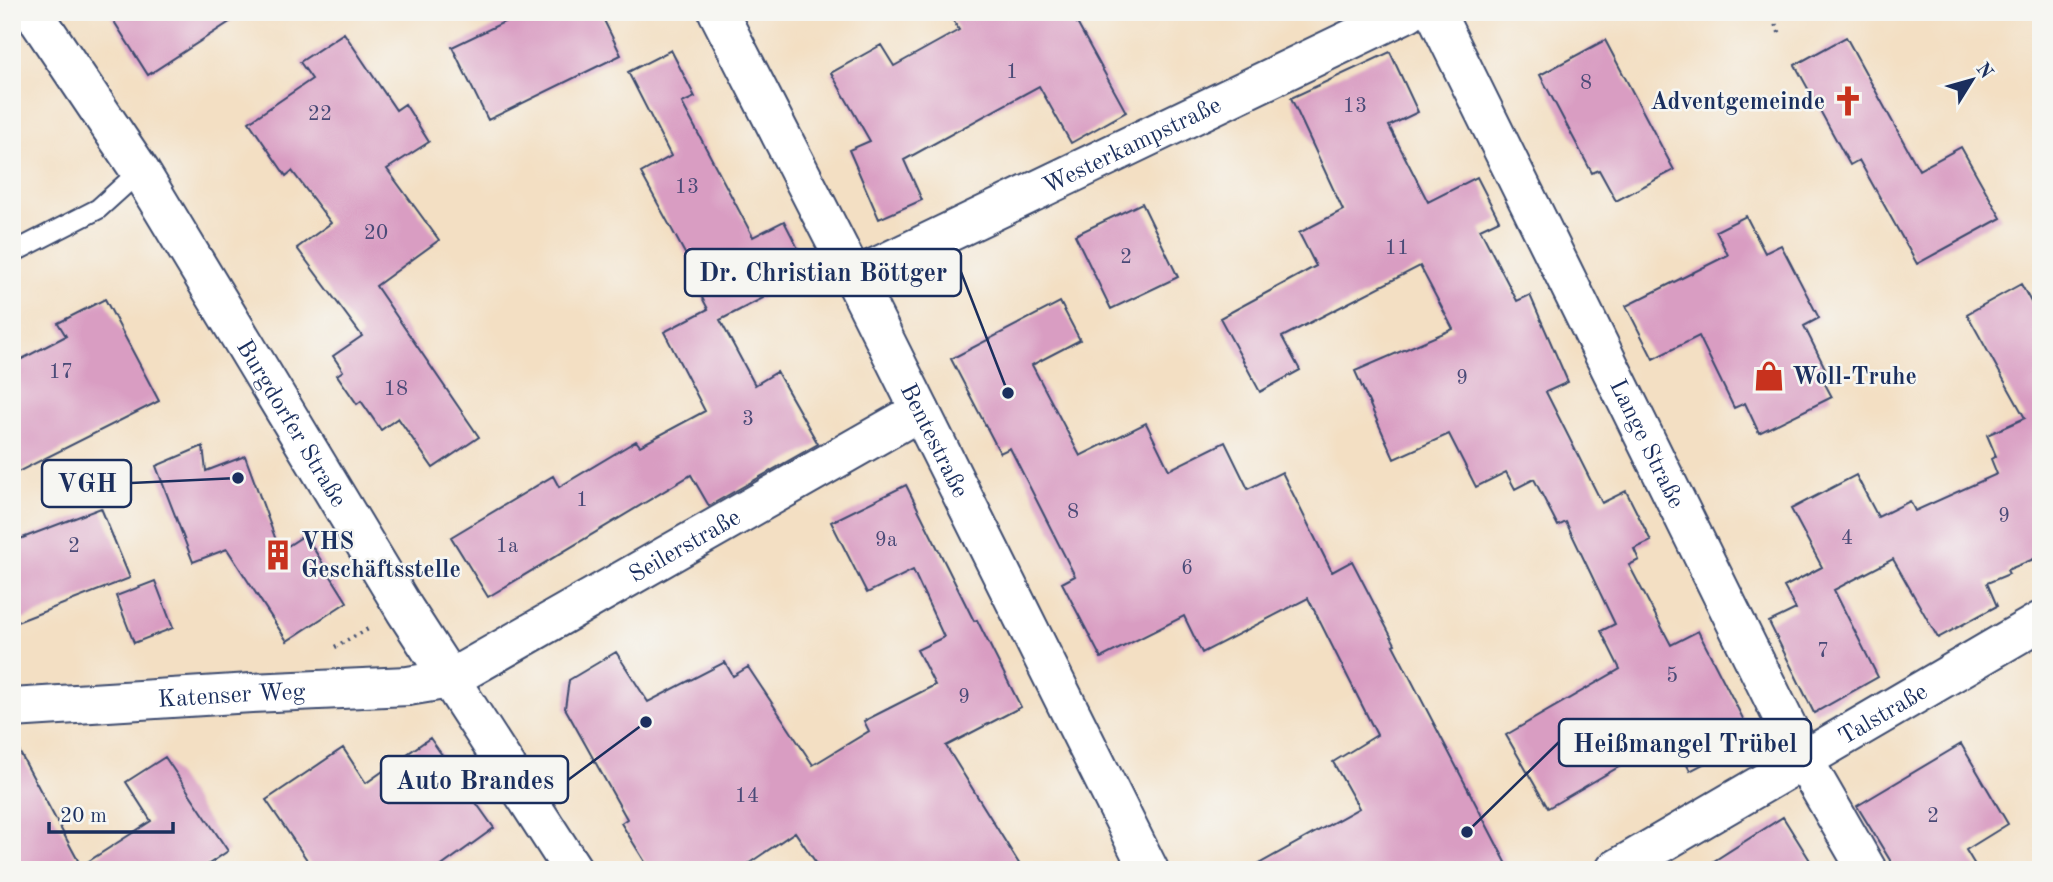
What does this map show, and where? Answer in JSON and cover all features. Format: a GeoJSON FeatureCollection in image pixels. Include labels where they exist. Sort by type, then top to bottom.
{"type":"FeatureCollection","features":[{"type":"Feature","properties":{"kind":"street","name":"Burgdorfer Straße"},"geometry":{"type":"LineString","coordinates":[[33,12],[140,171],[405,610],[573,870]]}},
{"type":"Feature","properties":{"kind":"street","name":"Bentestraße"},"geometry":{"type":"LineString","coordinates":[[718,12],[854,278],[1149,870]]}},
{"type":"Feature","properties":{"kind":"street","name":"Westerkampstraße"},"geometry":{"type":"LineString","coordinates":[[854,278],[1408,12]]}},
{"type":"Feature","properties":{"kind":"street","name":"Lange Straße"},"geometry":{"type":"LineString","coordinates":[[1434,12],[1803,759],[1867,870]]}},
{"type":"Feature","properties":{"kind":"street","name":"Seilerstraße"},"geometry":{"type":"LineString","coordinates":[[450,679],[920,411]]}},
{"type":"Feature","properties":{"kind":"street","name":"Talstraße"},"geometry":{"type":"LineString","coordinates":[[1615,870],[2041,621]]}},
{"type":"Feature","properties":{"kind":"street","name":"Katenser Weg"},"geometry":{"type":"LineString","coordinates":[[12,708],[408,686],[450,679]]}},
{"type":"Feature","properties":{"kind":"lane"},"geometry":{"type":"LineString","coordinates":[[12,253],[98,209],[140,171]]}},
{"type":"Feature","properties":{"kind":"path"},"geometry":{"type":"LineString","coordinates":[[1769,12],[1780,34]]}},
{"type":"Feature","properties":{"kind":"building"},"geometry":{"type":"Polygon","coordinates":[[[108,12],[245,12],[148,75],[108,12]]]}},
{"type":"Feature","properties":{"kind":"building"},"geometry":{"type":"Polygon","coordinates":[[[525,12],[600,12],[621,55],[488,120],[452,47],[525,12]]]}},
{"type":"Feature","properties":{"kind":"building"},"geometry":{"type":"Polygon","coordinates":[[[948,12],[1071,12],[1126,112],[1071,143],[1039,86],[904,160],[922,200],[879,219],[849,150],[870,141],[831,73],[881,45],[894,66],[959,30],[948,12]]]}},
{"type":"Feature","properties":{"kind":"building"},"geometry":{"type":"Polygon","coordinates":[[[344,33],[396,110],[405,104],[429,142],[387,169],[439,240],[376,286],[479,437],[433,468],[398,418],[381,430],[361,401],[357,404],[337,375],[343,371],[333,356],[362,336],[297,248],[331,223],[292,171],[286,176],[249,122],[312,79],[300,62],[344,33]]]}},
{"type":"Feature","properties":{"kind":"building"},"geometry":{"type":"Polygon","coordinates":[[[1846,37],[1919,170],[1961,147],[2001,218],[1917,264],[1859,160],[1850,165],[1795,65],[1846,37]]]}},
{"type":"Feature","properties":{"kind":"building"},"geometry":{"type":"Polygon","coordinates":[[[1605,40],[1674,170],[1616,201],[1599,170],[1592,173],[1540,75],[1605,40]]]}},
{"type":"Feature","properties":{"kind":"building"},"geometry":{"type":"Polygon","coordinates":[[[671,50],[695,97],[682,103],[753,237],[784,221],[807,266],[759,291],[763,298],[720,320],[755,385],[777,372],[818,444],[709,506],[691,475],[488,597],[451,537],[553,476],[559,487],[636,441],[640,446],[705,411],[664,332],[708,309],[695,284],[700,281],[641,173],[671,156],[628,72],[671,50]]]}},
{"type":"Feature","properties":{"kind":"building"},"geometry":{"type":"Polygon","coordinates":[[[1390,52],[1418,112],[1389,126],[1428,202],[1477,177],[1499,220],[1480,229],[1517,301],[1530,295],[1568,382],[1546,392],[1602,503],[1626,491],[1651,541],[1634,549],[1639,560],[1629,565],[1671,645],[1698,631],[1753,738],[1690,771],[1672,736],[1548,808],[1506,735],[1620,669],[1601,631],[1615,624],[1566,522],[1558,526],[1534,479],[1515,489],[1506,472],[1476,487],[1449,434],[1394,459],[1355,371],[1453,329],[1420,266],[1282,337],[1300,370],[1260,392],[1220,318],[1316,266],[1299,233],[1343,210],[1291,98],[1390,52]]]}},
{"type":"Feature","properties":{"kind":"building"},"geometry":{"type":"Polygon","coordinates":[[[1142,203],[1178,277],[1111,309],[1075,235],[1142,203]]]}},
{"type":"Feature","properties":{"kind":"building"},"geometry":{"type":"Polygon","coordinates":[[[1746,216],[1765,253],[1781,245],[1819,318],[1804,326],[1825,368],[1818,371],[1832,397],[1759,433],[1745,403],[1734,408],[1699,336],[1653,359],[1626,306],[1728,255],[1716,231],[1746,216]]]}},
{"type":"Feature","properties":{"kind":"building"},"geometry":{"type":"Polygon","coordinates":[[[2021,284],[2041,320],[2041,556],[2007,570],[2009,574],[1987,583],[1997,606],[1938,638],[1893,559],[1834,590],[1878,677],[1814,713],[1769,622],[1796,609],[1784,587],[1822,567],[1791,509],[1856,475],[1878,517],[1910,501],[1915,511],[1997,474],[1991,459],[1996,456],[1987,435],[2025,418],[1967,314],[2021,284]]]}},
{"type":"Feature","properties":{"kind":"building"},"geometry":{"type":"Polygon","coordinates":[[[105,299],[159,401],[12,475],[12,364],[66,336],[58,323],[105,299]]]}},
{"type":"Feature","properties":{"kind":"building"},"geometry":{"type":"Polygon","coordinates":[[[1060,302],[1080,340],[1032,365],[1080,456],[1146,423],[1169,470],[1225,442],[1248,489],[1282,472],[1332,572],[1352,561],[1510,870],[1248,870],[1359,808],[1333,762],[1377,735],[1308,598],[1202,653],[1184,616],[1101,658],[1062,583],[1075,576],[1010,448],[1000,453],[951,359],[1060,302]]]}},
{"type":"Feature","properties":{"kind":"building","name":"VHS Geschäftsstelle"},"geometry":{"type":"Polygon","coordinates":[[[203,446],[206,471],[245,456],[280,551],[305,535],[347,602],[287,641],[227,549],[193,562],[156,466],[203,446]]]}},
{"type":"Feature","properties":{"kind":"building"},"geometry":{"type":"Polygon","coordinates":[[[906,485],[974,621],[977,620],[1021,707],[946,746],[1023,870],[821,870],[795,832],[739,870],[650,870],[621,823],[627,819],[565,708],[569,680],[616,652],[648,702],[725,662],[733,676],[748,667],[813,765],[869,731],[864,721],[935,685],[917,650],[944,637],[913,570],[867,593],[831,522],[906,485]]]}},
{"type":"Feature","properties":{"kind":"building"},"geometry":{"type":"Polygon","coordinates":[[[101,508],[130,578],[12,624],[12,542],[101,508]]]}},
{"type":"Feature","properties":{"kind":"building"},"geometry":{"type":"Polygon","coordinates":[[[155,581],[173,628],[134,643],[116,596],[155,581]]]}},
{"type":"Feature","properties":{"kind":"building"},"geometry":{"type":"Polygon","coordinates":[[[12,738],[81,866],[151,821],[126,782],[165,757],[228,851],[200,870],[12,870],[12,738]]]}},
{"type":"Feature","properties":{"kind":"building"},"geometry":{"type":"Polygon","coordinates":[[[430,738],[494,828],[436,870],[314,870],[266,800],[343,748],[366,783],[430,738]]]}},
{"type":"Feature","properties":{"kind":"building"},"geometry":{"type":"Polygon","coordinates":[[[1961,744],[2008,824],[1966,850],[1978,870],[1896,870],[1857,806],[1961,744]]]}},
{"type":"Feature","properties":{"kind":"building"},"geometry":{"type":"Polygon","coordinates":[[[1783,817],[1816,870],[1700,870],[1783,817]]]}},
{"type":"Feature","properties":{"kind":"place","name":"Adventgemeinde"},"geometry":{"type":"Point","coordinates":[1848,101]}},
{"type":"Feature","properties":{"kind":"place","name":"Woll-Truhe"},"geometry":{"type":"Point","coordinates":[1769,376]}},
{"type":"Feature","properties":{"kind":"place","name":"Dr. Christian Böttger"},"geometry":{"type":"Point","coordinates":[1008,393]}},
{"type":"Feature","properties":{"kind":"place","name":"VGH"},"geometry":{"type":"Point","coordinates":[238,478]}},
{"type":"Feature","properties":{"kind":"place","name":"VHS Geschäftsstelle"},"geometry":{"type":"Point","coordinates":[278,555]}},
{"type":"Feature","properties":{"kind":"place","name":"Auto Brandes"},"geometry":{"type":"Point","coordinates":[646,722]}},
{"type":"Feature","properties":{"kind":"place","name":"Heißmangel Trübel"},"geometry":{"type":"Point","coordinates":[1467,832]}}]}
